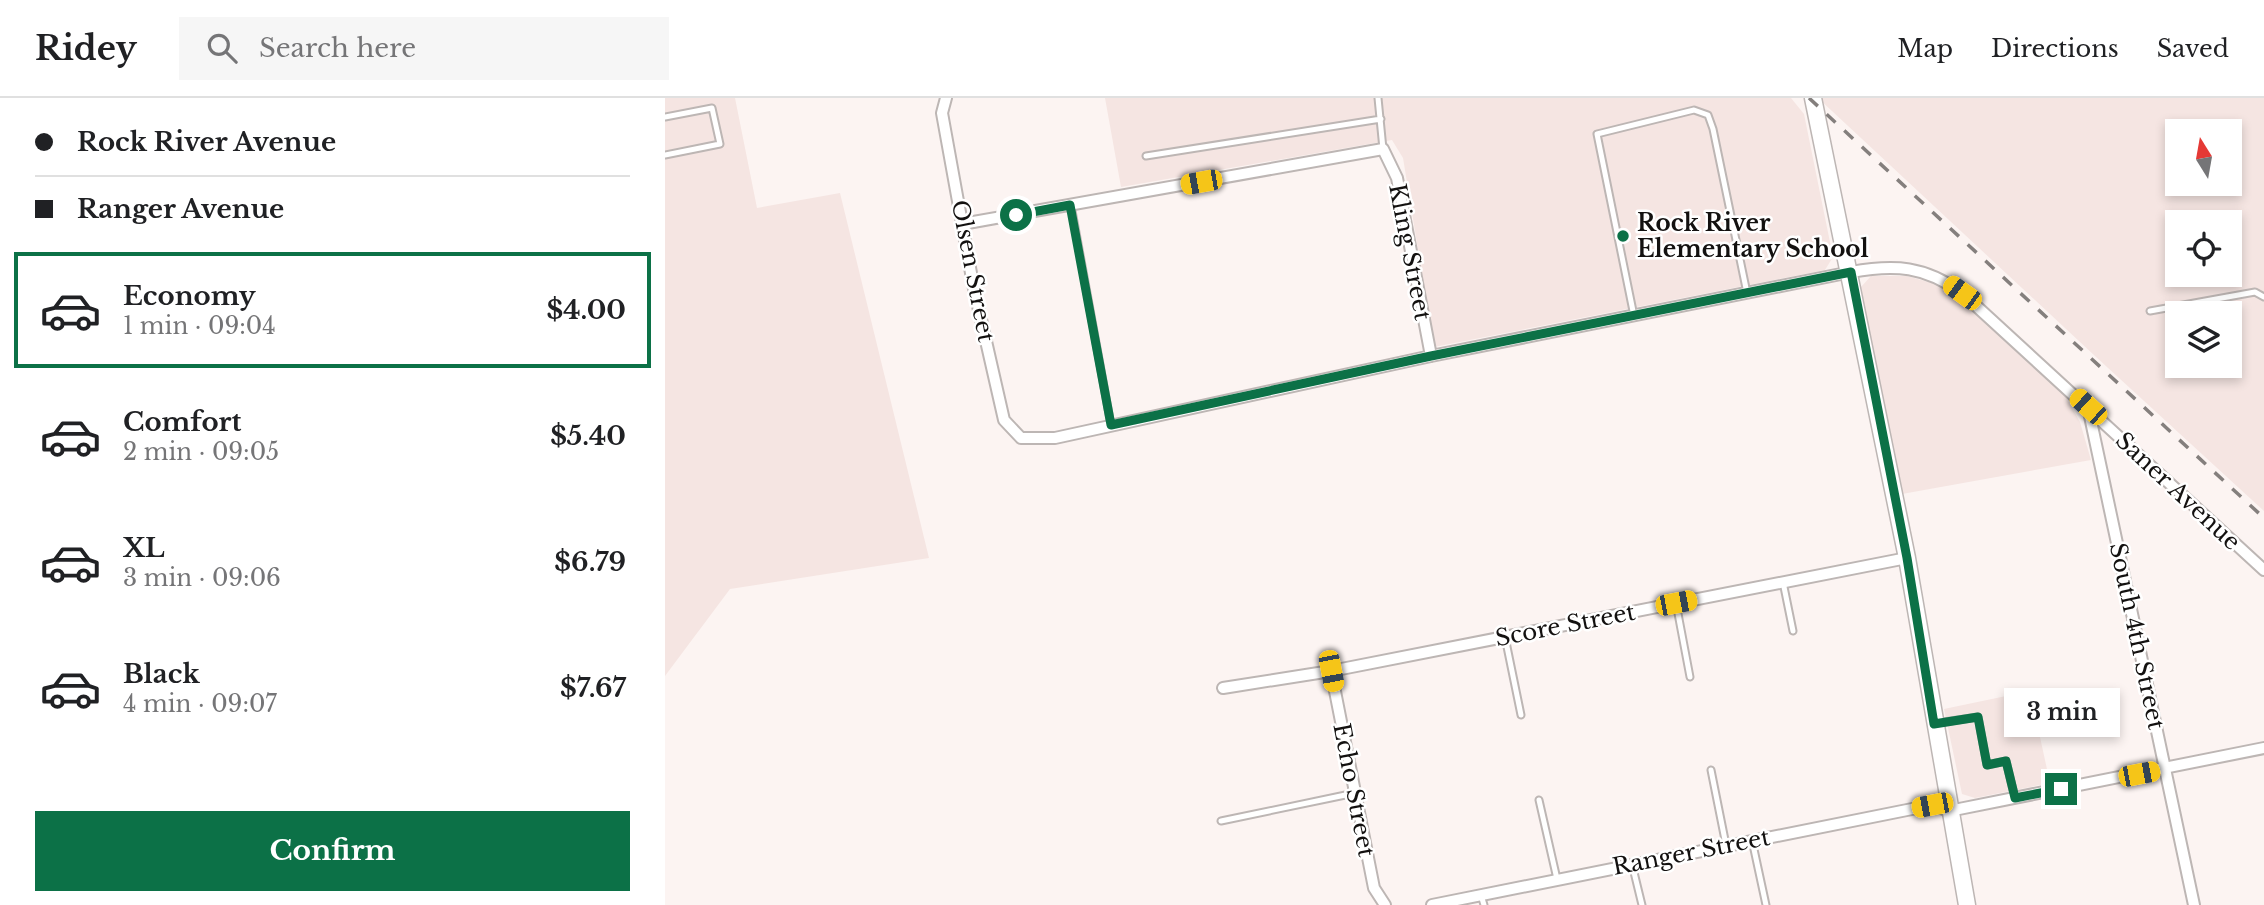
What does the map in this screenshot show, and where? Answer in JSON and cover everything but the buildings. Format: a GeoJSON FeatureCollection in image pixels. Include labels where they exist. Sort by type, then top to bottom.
{"type":"FeatureCollection","features":[{"type":"Feature","properties":{"kind":"street","name":"Olsen Street"},"geometry":{"type":"LineString","coordinates":[[946,98],[942,113],[962,224],[1004,420],[1021,438]]}},
{"type":"Feature","properties":{"kind":"street"},"geometry":{"type":"LineString","coordinates":[[1813,98],[1851,272],[1907,558],[1967,905]]}},
{"type":"Feature","properties":{"kind":"street"},"geometry":{"type":"LineString","coordinates":[[962,224],[1383,149]]}},
{"type":"Feature","properties":{"kind":"street","name":"Kling Street"},"geometry":{"type":"LineString","coordinates":[[1383,149],[1397,178],[1431,356]]}},
{"type":"Feature","properties":{"kind":"street","name":"Saner Avenue"},"geometry":{"type":"LineString","coordinates":[[1021,438],[1055,438],[1431,356],[1851,272],[1881,267],[1905,268],[1940,277],[2088,407],[2264,570]]}},
{"type":"Feature","properties":{"kind":"street","name":"South 4th Street"},"geometry":{"type":"LineString","coordinates":[[2088,407],[2194,905]]}},
{"type":"Feature","properties":{"kind":"street","name":"Score Street"},"geometry":{"type":"LineString","coordinates":[[1223,688],[1331,671],[1907,558]]}},
{"type":"Feature","properties":{"kind":"street","name":"Echo Street"},"geometry":{"type":"LineString","coordinates":[[1331,671],[1374,888],[1382,904]]}},
{"type":"Feature","properties":{"kind":"street","name":"Ranger Street"},"geometry":{"type":"LineString","coordinates":[[1432,905],[1482,900],[1557,879],[1932,805],[1949,811],[2264,748]]}},
{"type":"Feature","properties":{"kind":"lane"},"geometry":{"type":"LineString","coordinates":[[1378,98],[1383,149]]}},
{"type":"Feature","properties":{"kind":"lane"},"geometry":{"type":"LineString","coordinates":[[665,117],[712,108],[720,144],[665,155]]}},
{"type":"Feature","properties":{"kind":"lane"},"geometry":{"type":"LineString","coordinates":[[1634,316],[1597,134],[1694,110],[1708,115],[1713,129],[1747,293]]}},
{"type":"Feature","properties":{"kind":"lane"},"geometry":{"type":"LineString","coordinates":[[1146,156],[1381,119]]}},
{"type":"Feature","properties":{"kind":"lane"},"geometry":{"type":"LineString","coordinates":[[1070,205],[1111,425]]}},
{"type":"Feature","properties":{"kind":"lane"},"geometry":{"type":"LineString","coordinates":[[2150,311],[2255,292],[2264,297]]}},
{"type":"Feature","properties":{"kind":"lane"},"geometry":{"type":"LineString","coordinates":[[1783,582],[1793,631]]}},
{"type":"Feature","properties":{"kind":"lane"},"geometry":{"type":"LineString","coordinates":[[1676,603],[1690,677]]}},
{"type":"Feature","properties":{"kind":"lane"},"geometry":{"type":"LineString","coordinates":[[1505,637],[1521,715]]}},
{"type":"Feature","properties":{"kind":"lane"},"geometry":{"type":"LineString","coordinates":[[1934,724],[1978,717],[1987,765],[2006,761],[2015,798]]}},
{"type":"Feature","properties":{"kind":"lane"},"geometry":{"type":"LineString","coordinates":[[1711,770],[1726,845]]}},
{"type":"Feature","properties":{"kind":"lane"},"geometry":{"type":"LineString","coordinates":[[1220,821],[1355,793]]}},
{"type":"Feature","properties":{"kind":"lane"},"geometry":{"type":"LineString","coordinates":[[1539,800],[1557,879]]}},
{"type":"Feature","properties":{"kind":"lane"},"geometry":{"type":"LineString","coordinates":[[1752,840],[1766,905]]}},
{"type":"Feature","properties":{"kind":"lane"},"geometry":{"type":"LineString","coordinates":[[1633,864],[1642,905]]}},
{"type":"Feature","properties":{"kind":"shaded area"},"geometry":{"type":"Polygon","coordinates":[[[665,98],[735,98],[757,208],[840,193],[929,558],[730,589],[665,676],[665,98]]]}},
{"type":"Feature","properties":{"kind":"shaded area","name":"Rock River Elementary School"},"geometry":{"type":"Polygon","coordinates":[[[1105,98],[1791,98],[1804,114],[1833,257],[1825,270],[1434,347],[1403,158],[1392,140],[1121,187],[1105,98]]]}},
{"type":"Feature","properties":{"kind":"shaded area"},"geometry":{"type":"Polygon","coordinates":[[[1818,98],[2264,98],[2264,511],[2095,356],[1818,98]]]}},
{"type":"Feature","properties":{"kind":"shaded area"},"geometry":{"type":"Polygon","coordinates":[[[1871,276],[1907,276],[1939,285],[1956,294],[2064,394],[2080,422],[2091,460],[1902,494],[1861,287],[1871,276]]]}},
{"type":"Feature","properties":{"kind":"shaded area"},"geometry":{"type":"Polygon","coordinates":[[[2030,691],[2050,783],[1975,798],[1962,794],[1944,709],[2030,691]]]}},
{"type":"Feature","properties":{"kind":"railway"},"geometry":{"type":"LineString","coordinates":[[1809,98],[2264,518]]}},
{"type":"Feature","properties":{"kind":"place","name":"Rock River Elementary School"},"geometry":{"type":"Point","coordinates":[1623,236]}},
{"type":"Feature","properties":{"kind":"route"},"geometry":{"type":"LineString","coordinates":[[1016,215],[1070,205],[1111,425],[1431,356],[1851,272],[1907,558],[1934,724],[1978,717],[1987,765],[2006,761],[2015,798],[2061,789]]}}]}
